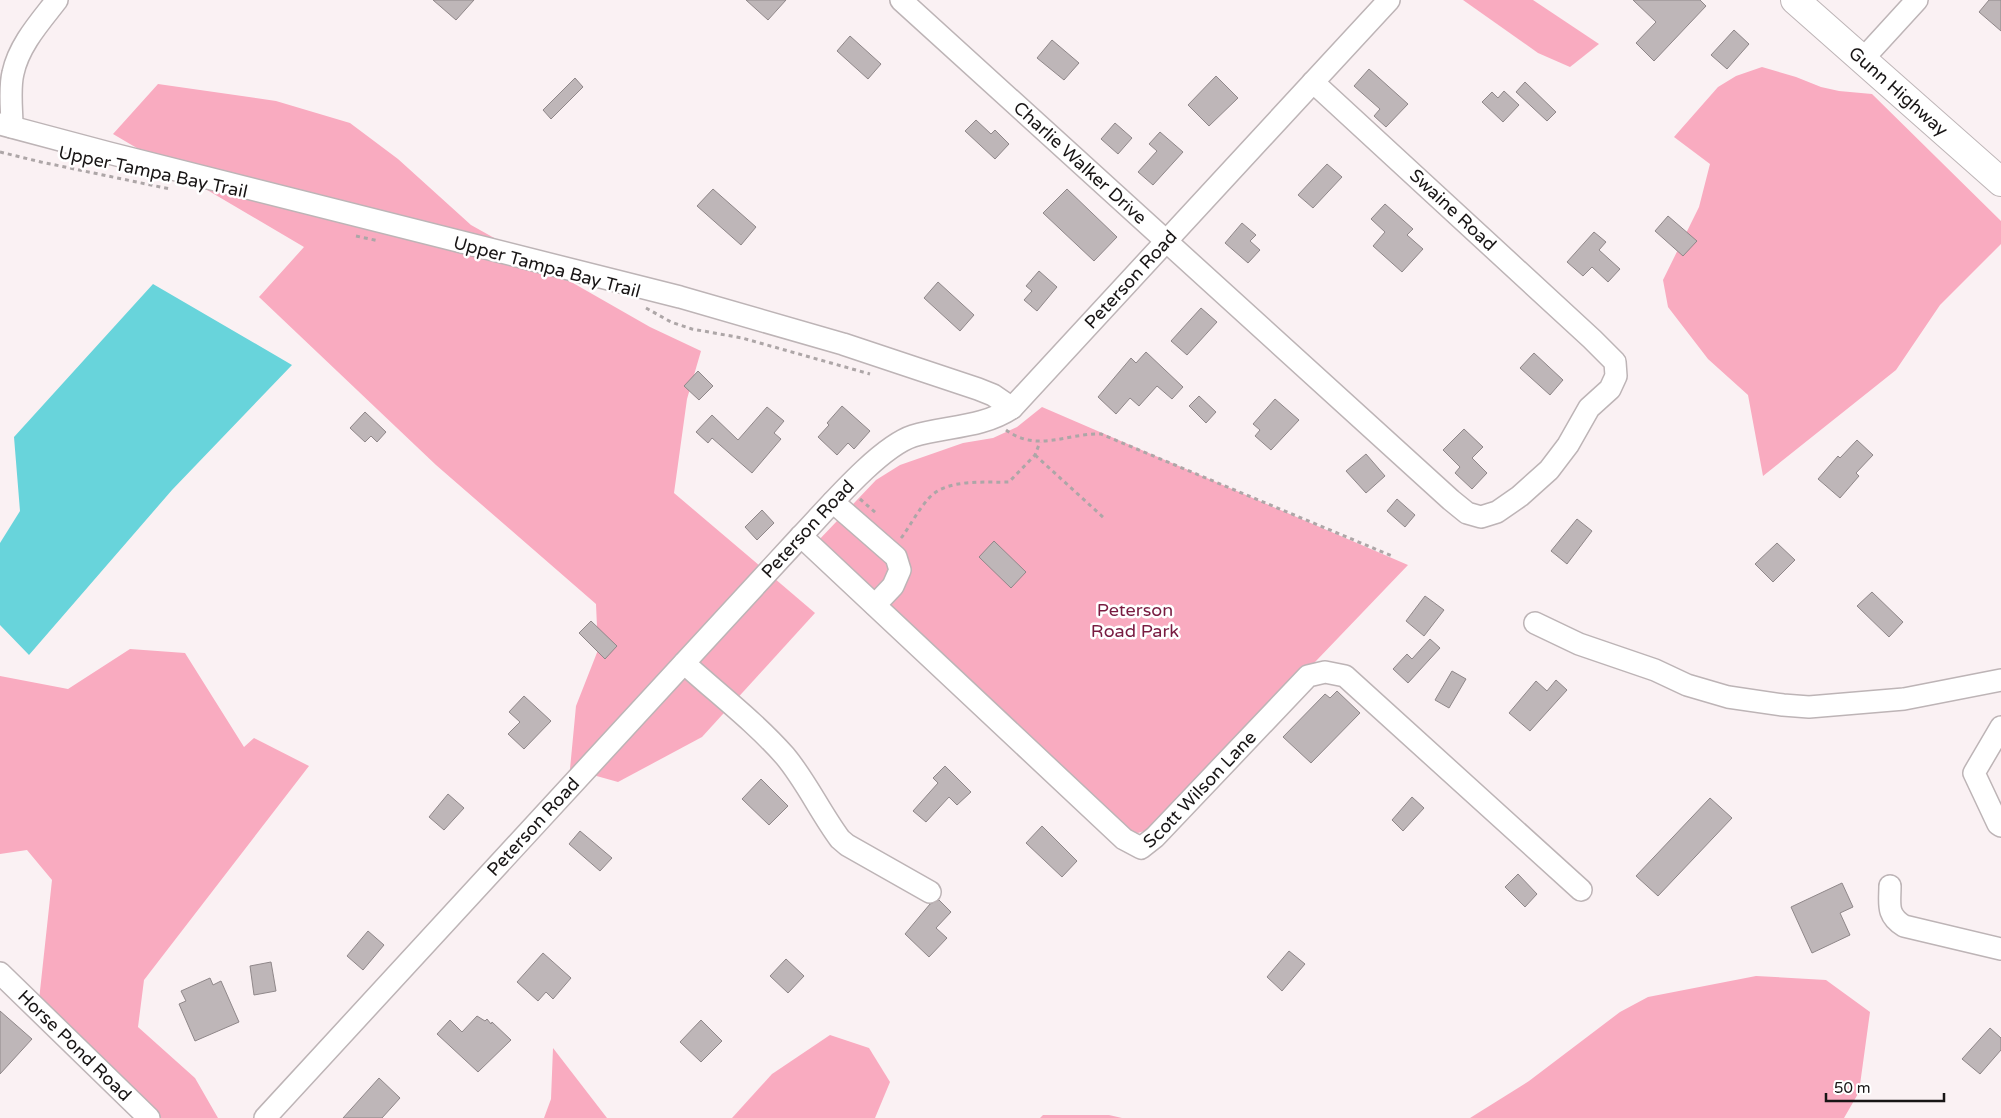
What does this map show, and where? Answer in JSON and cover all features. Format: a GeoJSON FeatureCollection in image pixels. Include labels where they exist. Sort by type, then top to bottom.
{"type":"FeatureCollection","features":[{"type":"Feature","properties":{"kind":"main road","name":"Gunn Highway"},"geometry":{"type":"LineString","coordinates":[[1795,0],[2001,182]]}},
{"type":"Feature","properties":{"kind":"street"},"geometry":{"type":"LineString","coordinates":[[57,0],[19,54],[12,74],[6,126],[680,297],[843,344],[978,389],[993,395],[1012,408]]}},
{"type":"Feature","properties":{"kind":"street","name":"Charlie Walker Drive"},"geometry":{"type":"LineString","coordinates":[[901,0],[1415,468]]}},
{"type":"Feature","properties":{"kind":"street","name":"Peterson Road"},"geometry":{"type":"LineString","coordinates":[[265,1118],[801,536],[862,473],[895,444],[912,437],[990,420],[1012,408],[1389,0]]}},
{"type":"Feature","properties":{"kind":"street"},"geometry":{"type":"LineString","coordinates":[[1863,59],[1918,0]]}},
{"type":"Feature","properties":{"kind":"street","name":"Swaine Road"},"geometry":{"type":"LineString","coordinates":[[1314,82],[1592,339],[1614,362],[1616,376],[1610,389],[1589,408],[1568,445],[1550,470],[1498,512],[1481,517],[1467,513],[1415,468]]}},
{"type":"Feature","properties":{"kind":"street"},"geometry":{"type":"LineString","coordinates":[[834,502],[896,557],[900,570],[893,586],[875,605]]}},
{"type":"Feature","properties":{"kind":"street","name":"Scott Wilson Lane"},"geometry":{"type":"LineString","coordinates":[[801,536],[1124,839],[1141,848],[1155,837],[1308,676],[1325,672],[1345,676],[1581,890]]}},
{"type":"Feature","properties":{"kind":"street"},"geometry":{"type":"LineString","coordinates":[[1535,623],[1579,644],[1654,670],[1687,685],[1728,697],[1783,705],[1809,707],[1904,700],[2001,680]]}},
{"type":"Feature","properties":{"kind":"street"},"geometry":{"type":"LineString","coordinates":[[684,663],[760,731],[784,756],[798,773],[840,838],[847,845],[930,892]]}},
{"type":"Feature","properties":{"kind":"street"},"geometry":{"type":"LineString","coordinates":[[2001,727],[1974,773],[1998,824],[2001,826]]}},
{"type":"Feature","properties":{"kind":"street"},"geometry":{"type":"LineString","coordinates":[[1890,886],[1890,909],[1894,920],[1904,926],[2001,949]]}},
{"type":"Feature","properties":{"kind":"street","name":"Horse Pond Road"},"geometry":{"type":"LineString","coordinates":[[0,972],[149,1118]]}},
{"type":"Feature","properties":{"kind":"path","name":"Upper Tampa Bay Trail"},"geometry":{"type":"LineString","coordinates":[[0,152],[176,190]]}},
{"type":"Feature","properties":{"kind":"path"},"geometry":{"type":"LineString","coordinates":[[354,235],[381,242]]}},
{"type":"Feature","properties":{"kind":"path","name":"Upper Tampa Bay Trail"},"geometry":{"type":"LineString","coordinates":[[639,305],[671,322],[692,329],[742,338],[874,375]]}},
{"type":"Feature","properties":{"kind":"path"},"geometry":{"type":"LineString","coordinates":[[990,420],[1014,436],[1027,441],[1040,442],[1089,434],[1101,434],[1392,556]]}},
{"type":"Feature","properties":{"kind":"path"},"geometry":{"type":"LineString","coordinates":[[895,530],[902,537],[929,498],[936,492],[967,483],[1009,482],[1035,455],[1040,442]]}},
{"type":"Feature","properties":{"kind":"path"},"geometry":{"type":"LineString","coordinates":[[1035,455],[1104,518]]}},
{"type":"Feature","properties":{"kind":"path"},"geometry":{"type":"LineString","coordinates":[[858,496],[880,517]]}},
{"type":"Feature","properties":{"kind":"green space"},"geometry":{"type":"Polygon","coordinates":[[[1463,0],[1533,0],[1599,44],[1570,67],[1538,53],[1463,0]]]}},
{"type":"Feature","properties":{"kind":"green space"},"geometry":{"type":"Polygon","coordinates":[[[1762,67],[1821,87],[1839,91],[1872,94],[2001,221],[2001,244],[1940,305],[1896,370],[1763,476],[1748,395],[1708,359],[1668,307],[1663,280],[1699,207],[1710,164],[1674,137],[1718,87],[1736,76],[1762,67]]]}},
{"type":"Feature","properties":{"kind":"green space"},"geometry":{"type":"Polygon","coordinates":[[[158,84],[276,101],[350,123],[398,159],[471,225],[505,244],[147,154],[113,134],[158,84]]]}},
{"type":"Feature","properties":{"kind":"green space"},"geometry":{"type":"Polygon","coordinates":[[[197,184],[559,275],[650,327],[701,351],[687,399],[674,493],[760,566],[573,770],[570,769],[576,706],[598,650],[596,604],[436,465],[259,297],[304,247],[197,184]]]}},
{"type":"Feature","properties":{"kind":"green space","name":"Peterson Road Park"},"geometry":{"type":"Polygon","coordinates":[[[1042,407],[1408,565],[1157,827],[1138,833],[1129,831],[817,542],[876,480],[900,465],[963,443],[993,438],[1017,427],[1042,407]]]}},
{"type":"Feature","properties":{"kind":"green space"},"geometry":{"type":"Polygon","coordinates":[[[774,578],[815,613],[702,737],[618,782],[593,775],[774,578]]]}},
{"type":"Feature","properties":{"kind":"green space"},"geometry":{"type":"Polygon","coordinates":[[[130,649],[185,653],[244,747],[254,738],[309,766],[144,980],[138,1027],[195,1078],[218,1118],[160,1118],[39,1000],[52,880],[27,850],[0,854],[0,676],[68,689],[130,649]]]}},
{"type":"Feature","properties":{"kind":"green space"},"geometry":{"type":"Polygon","coordinates":[[[1756,976],[1826,980],[1870,1012],[1859,1092],[1844,1118],[1470,1118],[1529,1081],[1620,1012],[1648,997],[1756,976]]]}},
{"type":"Feature","properties":{"kind":"green space"},"geometry":{"type":"Polygon","coordinates":[[[830,1035],[869,1048],[890,1082],[875,1118],[732,1118],[772,1074],[830,1035]]]}},
{"type":"Feature","properties":{"kind":"green space"},"geometry":{"type":"Polygon","coordinates":[[[553,1048],[607,1118],[544,1118],[551,1099],[553,1048]]]}},
{"type":"Feature","properties":{"kind":"green space"},"geometry":{"type":"Polygon","coordinates":[[[1043,1115],[1109,1115],[1122,1118],[1040,1118],[1043,1115]]]}},
{"type":"Feature","properties":{"kind":"water"},"geometry":{"type":"Polygon","coordinates":[[[153,284],[292,365],[172,490],[29,655],[0,625],[0,543],[20,511],[14,437],[153,284]]]}},
{"type":"Feature","properties":{"kind":"building"},"geometry":{"type":"Polygon","coordinates":[[[433,0],[474,0],[456,20],[433,0]]]}},
{"type":"Feature","properties":{"kind":"building"},"geometry":{"type":"Polygon","coordinates":[[[746,0],[786,0],[768,20],[746,0]]]}},
{"type":"Feature","properties":{"kind":"building"},"geometry":{"type":"Polygon","coordinates":[[[1633,0],[1700,0],[1706,6],[1654,61],[1636,43],[1656,22],[1633,0]]]}},
{"type":"Feature","properties":{"kind":"building"},"geometry":{"type":"Polygon","coordinates":[[[1989,0],[2001,0],[2001,31],[1979,12],[1989,0]]]}},
{"type":"Feature","properties":{"kind":"building"},"geometry":{"type":"Polygon","coordinates":[[[1734,30],[1749,44],[1727,69],[1711,55],[1734,30]]]}},
{"type":"Feature","properties":{"kind":"building"},"geometry":{"type":"Polygon","coordinates":[[[850,36],[881,64],[868,79],[837,51],[850,36]]]}},
{"type":"Feature","properties":{"kind":"building"},"geometry":{"type":"Polygon","coordinates":[[[1052,40],[1079,63],[1064,80],[1037,58],[1052,40]]]}},
{"type":"Feature","properties":{"kind":"building"},"geometry":{"type":"Polygon","coordinates":[[[1369,69],[1408,104],[1386,127],[1374,116],[1380,109],[1354,86],[1369,69]]]}},
{"type":"Feature","properties":{"kind":"building"},"geometry":{"type":"Polygon","coordinates":[[[1216,76],[1238,98],[1209,126],[1188,105],[1216,76]]]}},
{"type":"Feature","properties":{"kind":"building"},"geometry":{"type":"Polygon","coordinates":[[[575,78],[583,87],[551,119],[543,110],[575,78]]]}},
{"type":"Feature","properties":{"kind":"building"},"geometry":{"type":"Polygon","coordinates":[[[1525,82],[1556,112],[1547,121],[1516,92],[1525,82]]]}},
{"type":"Feature","properties":{"kind":"building"},"geometry":{"type":"Polygon","coordinates":[[[1504,91],[1519,105],[1503,122],[1482,102],[1492,92],[1498,98],[1504,91]]]}},
{"type":"Feature","properties":{"kind":"building"},"geometry":{"type":"Polygon","coordinates":[[[976,120],[991,134],[995,130],[1009,144],[995,159],[965,131],[976,120]]]}},
{"type":"Feature","properties":{"kind":"building"},"geometry":{"type":"Polygon","coordinates":[[[1115,123],[1132,138],[1118,154],[1101,139],[1115,123]]]}},
{"type":"Feature","properties":{"kind":"building"},"geometry":{"type":"Polygon","coordinates":[[[1160,132],[1183,152],[1153,185],[1138,172],[1157,151],[1149,144],[1160,132]]]}},
{"type":"Feature","properties":{"kind":"building"},"geometry":{"type":"Polygon","coordinates":[[[1327,164],[1342,177],[1313,208],[1298,195],[1327,164]]]}},
{"type":"Feature","properties":{"kind":"building"},"geometry":{"type":"Polygon","coordinates":[[[713,189],[756,227],[741,245],[697,206],[713,189]]]}},
{"type":"Feature","properties":{"kind":"building"},"geometry":{"type":"Polygon","coordinates":[[[1067,189],[1117,237],[1094,261],[1043,213],[1067,189]]]}},
{"type":"Feature","properties":{"kind":"building"},"geometry":{"type":"Polygon","coordinates":[[[1385,204],[1413,229],[1407,235],[1423,249],[1402,272],[1373,246],[1385,232],[1371,219],[1385,204]]]}},
{"type":"Feature","properties":{"kind":"building"},"geometry":{"type":"Polygon","coordinates":[[[1668,216],[1697,241],[1683,256],[1655,231],[1668,216]]]}},
{"type":"Feature","properties":{"kind":"building"},"geometry":{"type":"Polygon","coordinates":[[[1242,223],[1256,235],[1250,241],[1260,250],[1248,263],[1225,243],[1242,223]]]}},
{"type":"Feature","properties":{"kind":"building"},"geometry":{"type":"Polygon","coordinates":[[[1594,232],[1606,242],[1599,250],[1620,269],[1608,282],[1592,267],[1583,276],[1567,262],[1594,232]]]}},
{"type":"Feature","properties":{"kind":"building"},"geometry":{"type":"Polygon","coordinates":[[[1039,271],[1057,287],[1037,311],[1024,300],[1032,291],[1026,286],[1039,271]]]}},
{"type":"Feature","properties":{"kind":"building"},"geometry":{"type":"Polygon","coordinates":[[[938,282],[974,315],[960,331],[924,298],[938,282]]]}},
{"type":"Feature","properties":{"kind":"building"},"geometry":{"type":"Polygon","coordinates":[[[1201,308],[1217,322],[1187,355],[1171,341],[1201,308]]]}},
{"type":"Feature","properties":{"kind":"building"},"geometry":{"type":"Polygon","coordinates":[[[1146,352],[1183,387],[1172,399],[1157,386],[1139,406],[1130,398],[1116,414],[1098,397],[1131,358],[1136,363],[1146,352]]]}},
{"type":"Feature","properties":{"kind":"building"},"geometry":{"type":"Polygon","coordinates":[[[1534,353],[1563,380],[1550,395],[1520,368],[1534,353]]]}},
{"type":"Feature","properties":{"kind":"building"},"geometry":{"type":"Polygon","coordinates":[[[698,371],[713,386],[699,400],[684,386],[698,371]]]}},
{"type":"Feature","properties":{"kind":"building"},"geometry":{"type":"Polygon","coordinates":[[[1199,396],[1216,412],[1206,423],[1189,406],[1199,396]]]}},
{"type":"Feature","properties":{"kind":"building"},"geometry":{"type":"Polygon","coordinates":[[[1275,399],[1299,420],[1271,450],[1255,436],[1260,430],[1253,424],[1275,399]]]}},
{"type":"Feature","properties":{"kind":"building"},"geometry":{"type":"Polygon","coordinates":[[[842,406],[870,431],[854,449],[848,443],[837,455],[818,437],[842,406]]]}},
{"type":"Feature","properties":{"kind":"building"},"geometry":{"type":"Polygon","coordinates":[[[767,407],[784,421],[774,433],[781,439],[752,473],[712,438],[708,443],[696,432],[712,415],[738,440],[767,407]]]}},
{"type":"Feature","properties":{"kind":"building"},"geometry":{"type":"Polygon","coordinates":[[[365,412],[386,432],[377,442],[371,436],[365,442],[350,428],[365,412]]]}},
{"type":"Feature","properties":{"kind":"building"},"geometry":{"type":"Polygon","coordinates":[[[1464,429],[1483,447],[1472,458],[1487,473],[1472,489],[1455,473],[1460,467],[1443,450],[1464,429]]]}},
{"type":"Feature","properties":{"kind":"building"},"geometry":{"type":"Polygon","coordinates":[[[1857,440],[1873,455],[1856,473],[1859,476],[1840,498],[1818,479],[1838,456],[1840,458],[1857,440]]]}},
{"type":"Feature","properties":{"kind":"building"},"geometry":{"type":"Polygon","coordinates":[[[1366,454],[1385,476],[1366,493],[1346,471],[1366,454]]]}},
{"type":"Feature","properties":{"kind":"building"},"geometry":{"type":"Polygon","coordinates":[[[1397,499],[1415,515],[1405,527],[1387,511],[1397,499]]]}},
{"type":"Feature","properties":{"kind":"building"},"geometry":{"type":"Polygon","coordinates":[[[762,510],[774,523],[757,540],[745,527],[762,510]]]}},
{"type":"Feature","properties":{"kind":"building"},"geometry":{"type":"Polygon","coordinates":[[[1577,519],[1592,531],[1567,564],[1551,551],[1577,519]]]}},
{"type":"Feature","properties":{"kind":"building"},"geometry":{"type":"Polygon","coordinates":[[[994,541],[1026,572],[1011,588],[979,557],[994,541]]]}},
{"type":"Feature","properties":{"kind":"building"},"geometry":{"type":"Polygon","coordinates":[[[1777,543],[1795,560],[1773,582],[1755,564],[1777,543]]]}},
{"type":"Feature","properties":{"kind":"building"},"geometry":{"type":"Polygon","coordinates":[[[1872,592],[1903,622],[1889,637],[1857,606],[1872,592]]]}},
{"type":"Feature","properties":{"kind":"building"},"geometry":{"type":"Polygon","coordinates":[[[1425,596],[1444,610],[1424,636],[1406,621],[1425,596]]]}},
{"type":"Feature","properties":{"kind":"building"},"geometry":{"type":"Polygon","coordinates":[[[591,621],[617,646],[605,659],[579,633],[591,621]]]}},
{"type":"Feature","properties":{"kind":"building"},"geometry":{"type":"Polygon","coordinates":[[[1430,639],[1440,648],[1408,683],[1393,669],[1407,654],[1412,659],[1430,639]]]}},
{"type":"Feature","properties":{"kind":"building"},"geometry":{"type":"Polygon","coordinates":[[[1452,671],[1466,679],[1449,708],[1435,700],[1452,671]]]}},
{"type":"Feature","properties":{"kind":"building"},"geometry":{"type":"Polygon","coordinates":[[[1556,680],[1567,690],[1530,731],[1509,713],[1536,681],[1547,691],[1556,680]]]}},
{"type":"Feature","properties":{"kind":"building"},"geometry":{"type":"Polygon","coordinates":[[[1337,691],[1360,713],[1311,763],[1283,737],[1325,694],[1330,698],[1337,691]]]}},
{"type":"Feature","properties":{"kind":"building"},"geometry":{"type":"Polygon","coordinates":[[[524,696],[551,721],[524,749],[508,734],[520,722],[509,712],[524,696]]]}},
{"type":"Feature","properties":{"kind":"building"},"geometry":{"type":"Polygon","coordinates":[[[945,766],[971,792],[957,805],[949,797],[926,822],[913,811],[938,783],[933,778],[945,766]]]}},
{"type":"Feature","properties":{"kind":"building"},"geometry":{"type":"Polygon","coordinates":[[[761,779],[788,806],[769,825],[742,799],[761,779]]]}},
{"type":"Feature","properties":{"kind":"building"},"geometry":{"type":"Polygon","coordinates":[[[448,794],[464,808],[444,830],[429,817],[448,794]]]}},
{"type":"Feature","properties":{"kind":"building"},"geometry":{"type":"Polygon","coordinates":[[[1412,797],[1424,808],[1403,831],[1392,820],[1412,797]]]}},
{"type":"Feature","properties":{"kind":"building"},"geometry":{"type":"Polygon","coordinates":[[[1710,798],[1732,818],[1658,896],[1636,876],[1710,798]]]}},
{"type":"Feature","properties":{"kind":"building"},"geometry":{"type":"Polygon","coordinates":[[[1042,826],[1077,861],[1062,877],[1026,843],[1042,826]]]}},
{"type":"Feature","properties":{"kind":"building"},"geometry":{"type":"Polygon","coordinates":[[[580,831],[612,858],[600,871],[569,844],[580,831]]]}},
{"type":"Feature","properties":{"kind":"building"},"geometry":{"type":"Polygon","coordinates":[[[1518,874],[1537,894],[1525,907],[1505,887],[1518,874]]]}},
{"type":"Feature","properties":{"kind":"building"},"geometry":{"type":"Polygon","coordinates":[[[1842,883],[1853,907],[1840,913],[1850,935],[1812,953],[1791,907],[1842,883]]]}},
{"type":"Feature","properties":{"kind":"building"},"geometry":{"type":"Polygon","coordinates":[[[939,900],[951,912],[936,928],[947,938],[929,957],[905,934],[930,904],[939,900]]]}},
{"type":"Feature","properties":{"kind":"building"},"geometry":{"type":"Polygon","coordinates":[[[368,931],[384,945],[363,970],[347,956],[368,931]]]}},
{"type":"Feature","properties":{"kind":"building"},"geometry":{"type":"Polygon","coordinates":[[[1289,951],[1305,964],[1282,991],[1267,977],[1289,951]]]}},
{"type":"Feature","properties":{"kind":"building"},"geometry":{"type":"Polygon","coordinates":[[[543,953],[571,978],[553,999],[546,992],[538,1001],[517,982],[543,953]]]}},
{"type":"Feature","properties":{"kind":"building"},"geometry":{"type":"Polygon","coordinates":[[[786,959],[804,976],[788,993],[770,976],[786,959]]]}},
{"type":"Feature","properties":{"kind":"building"},"geometry":{"type":"Polygon","coordinates":[[[271,962],[276,991],[254,995],[250,966],[271,962]]]}},
{"type":"Feature","properties":{"kind":"building"},"geometry":{"type":"Polygon","coordinates":[[[210,978],[213,985],[221,981],[239,1022],[195,1041],[179,1004],[186,1001],[181,991],[210,978]]]}},
{"type":"Feature","properties":{"kind":"building"},"geometry":{"type":"Polygon","coordinates":[[[0,1011],[32,1039],[0,1074],[0,1011]]]}},
{"type":"Feature","properties":{"kind":"building"},"geometry":{"type":"Polygon","coordinates":[[[477,1016],[485,1021],[487,1019],[491,1024],[492,1022],[511,1040],[478,1072],[437,1034],[450,1020],[462,1032],[477,1016]]]}},
{"type":"Feature","properties":{"kind":"building"},"geometry":{"type":"Polygon","coordinates":[[[701,1020],[722,1041],[701,1062],[680,1042],[701,1020]]]}},
{"type":"Feature","properties":{"kind":"building"},"geometry":{"type":"Polygon","coordinates":[[[1990,1028],[2001,1038],[2001,1050],[1980,1074],[1962,1059],[1990,1028]]]}},
{"type":"Feature","properties":{"kind":"building"},"geometry":{"type":"Polygon","coordinates":[[[379,1078],[400,1098],[382,1118],[343,1118],[379,1078]]]}}]}
